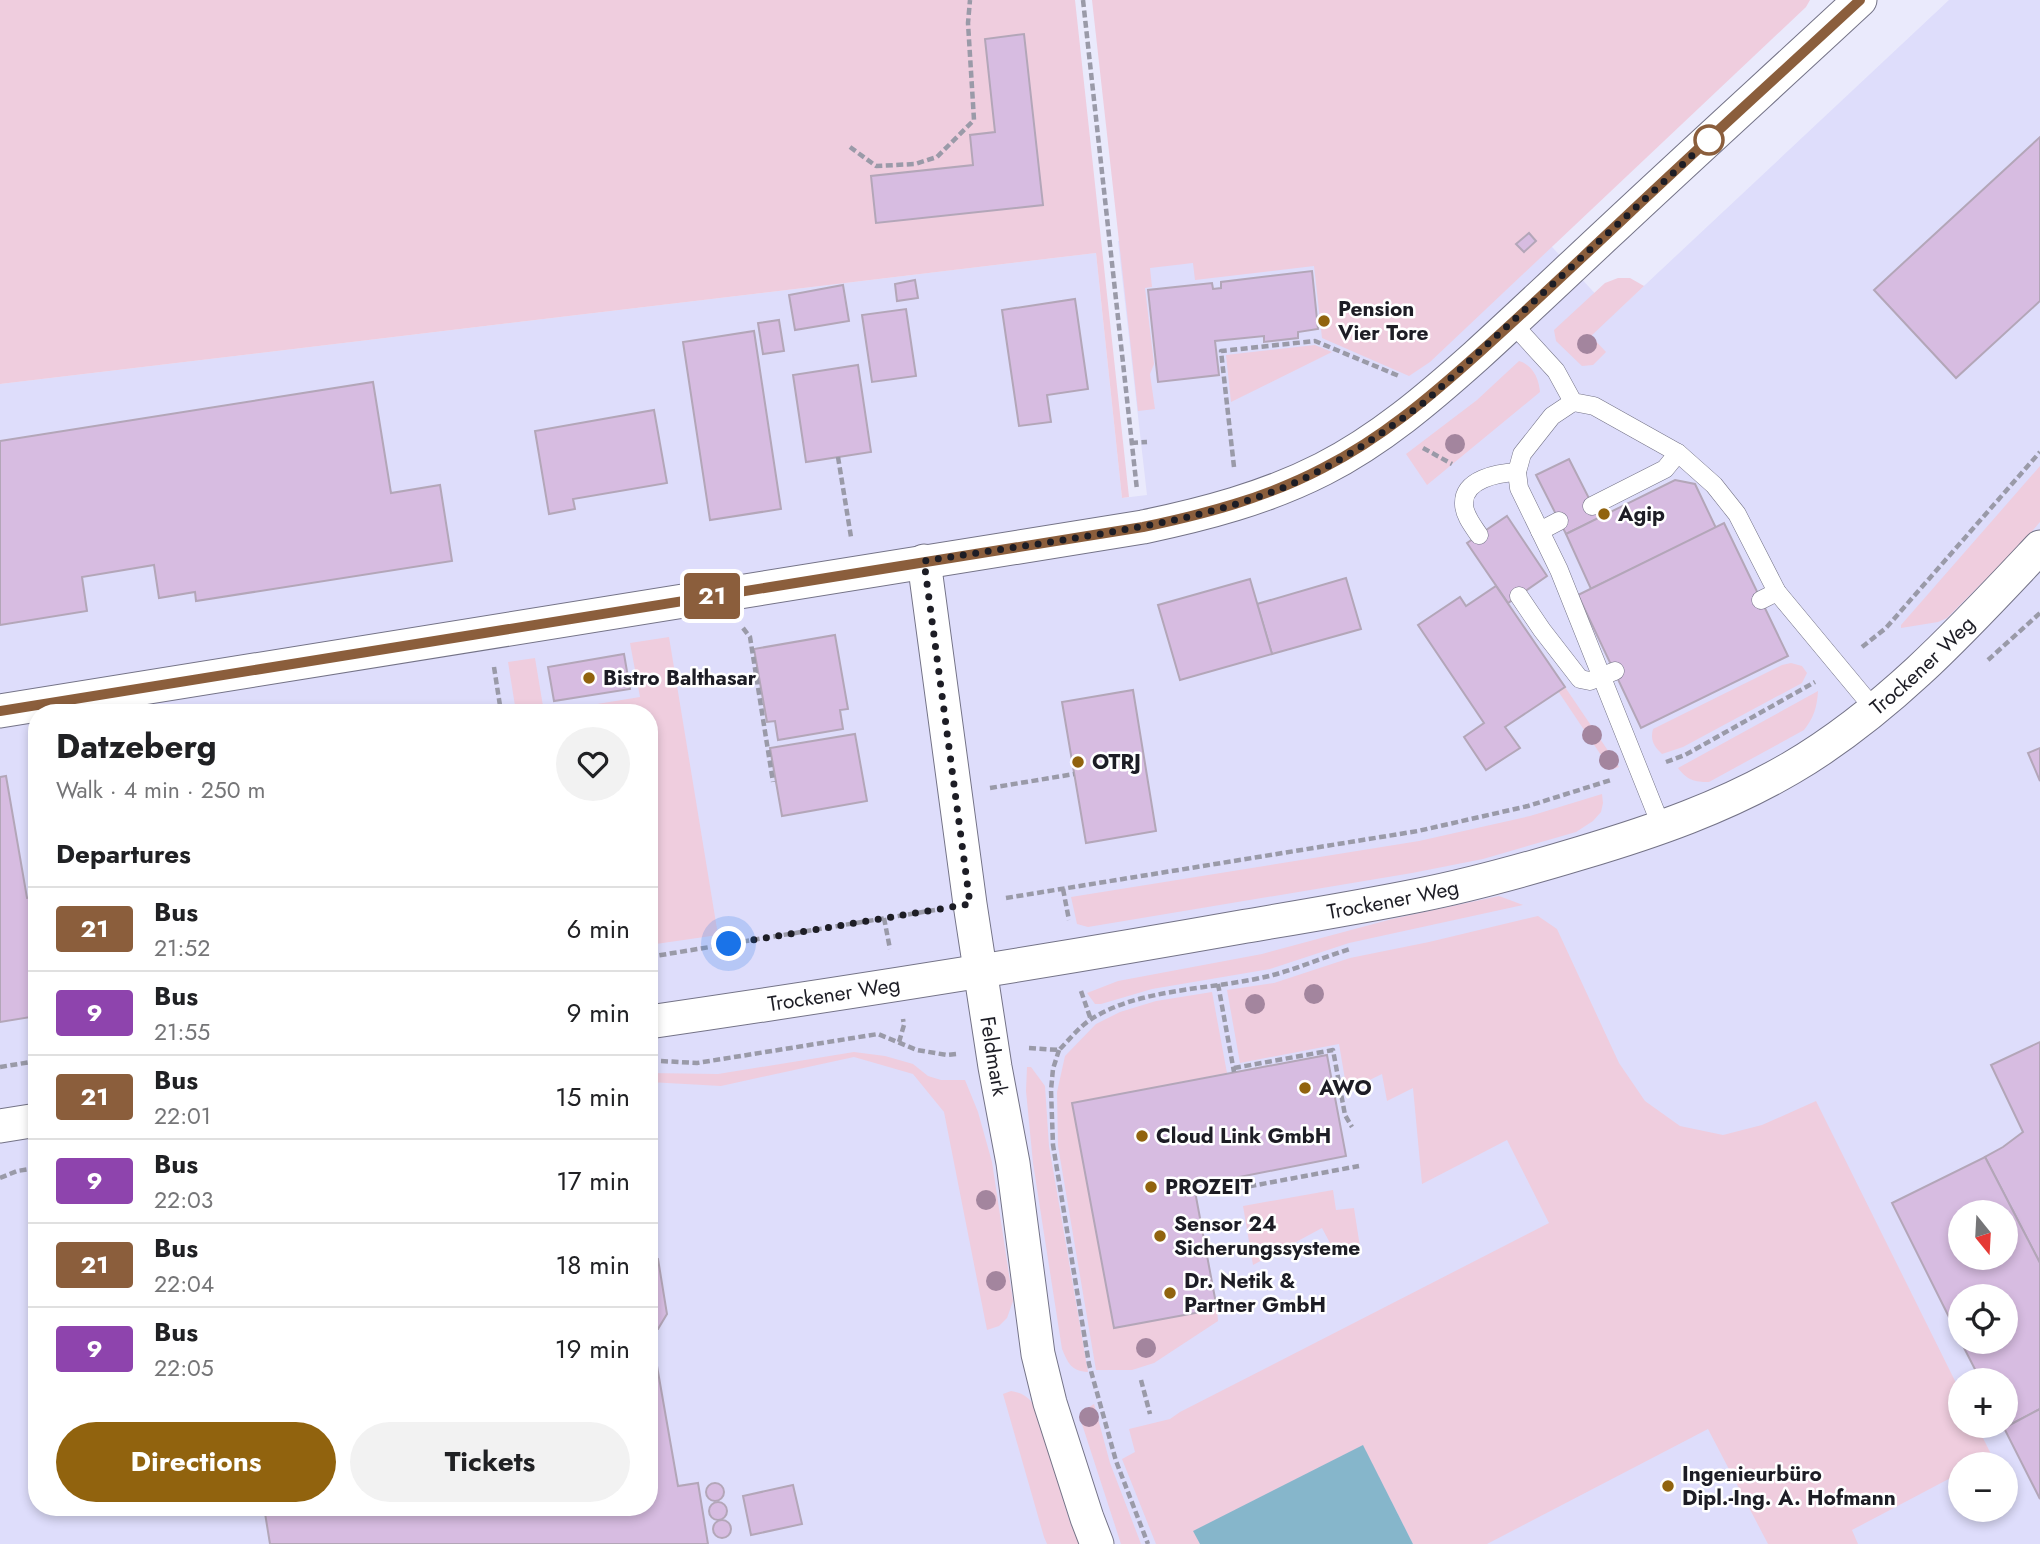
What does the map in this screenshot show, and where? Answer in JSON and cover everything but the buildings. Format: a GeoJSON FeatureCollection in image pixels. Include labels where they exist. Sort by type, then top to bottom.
{"type":"FeatureCollection","features":[{"type":"Feature","properties":{"kind":"street"},"geometry":{"type":"LineString","coordinates":[[44,704],[1143,527],[1245,502],[1287,486],[1325,468],[1427,400],[1860,0]]}},
{"type":"Feature","properties":{"kind":"street","name":"Trockener Weg"},"geometry":{"type":"LineString","coordinates":[[658,1021],[858,992],[1419,895],[1491,879],[1662,828],[1722,805],[1793,767],[1875,710],[1942,650],[2040,547]]}},
{"type":"Feature","properties":{"kind":"street","name":"Feldmark"},"geometry":{"type":"LineString","coordinates":[[924,561],[970,904],[1013,1163],[1038,1354],[1050,1403],[1097,1544]]}},
{"type":"Feature","properties":{"kind":"street"},"geometry":{"type":"LineString","coordinates":[[0,711],[28,707]]}},
{"type":"Feature","properties":{"kind":"street"},"geometry":{"type":"LineString","coordinates":[[0,1126],[28,1121]]}},
{"type":"Feature","properties":{"kind":"lane"},"geometry":{"type":"LineString","coordinates":[[1512,323],[1556,371],[1573,402]]}},
{"type":"Feature","properties":{"kind":"lane"},"geometry":{"type":"LineString","coordinates":[[1662,828],[1639,771],[1608,673],[1519,488],[1517,471],[1522,454],[1552,416],[1573,402],[1594,406],[1678,453],[1714,485],[1737,514],[1777,592],[1875,710]]}},
{"type":"Feature","properties":{"kind":"lane"},"geometry":{"type":"LineString","coordinates":[[1592,506],[1665,469],[1678,453]]}},
{"type":"Feature","properties":{"kind":"lane"},"geometry":{"type":"LineString","coordinates":[[1479,535],[1467,516],[1464,505],[1466,494],[1471,486],[1485,478],[1501,472],[1517,471]]}},
{"type":"Feature","properties":{"kind":"lane"},"geometry":{"type":"LineString","coordinates":[[1540,531],[1559,521]]}},
{"type":"Feature","properties":{"kind":"lane"},"geometry":{"type":"LineString","coordinates":[[1761,600],[1777,592]]}},
{"type":"Feature","properties":{"kind":"lane"},"geometry":{"type":"LineString","coordinates":[[1519,596],[1580,679],[1590,681],[1608,673]]}},
{"type":"Feature","properties":{"kind":"path"},"geometry":{"type":"LineString","coordinates":[[850,148],[876,166],[915,164],[937,157],[974,120],[968,23],[970,0]]}},
{"type":"Feature","properties":{"kind":"path"},"geometry":{"type":"LineString","coordinates":[[1083,0],[1131,443],[1143,527]]}},
{"type":"Feature","properties":{"kind":"path"},"geometry":{"type":"LineString","coordinates":[[1245,502],[1234,467],[1221,351],[1323,342],[1412,382],[1427,400]]}},
{"type":"Feature","properties":{"kind":"path"},"geometry":{"type":"LineString","coordinates":[[1131,443],[1147,442]]}},
{"type":"Feature","properties":{"kind":"path"},"geometry":{"type":"LineString","coordinates":[[1413,443],[1453,465]]}},
{"type":"Feature","properties":{"kind":"path"},"geometry":{"type":"LineString","coordinates":[[658,956],[1418,831],[1528,806],[1685,755],[1807,688],[1886,628],[2040,452]]}},
{"type":"Feature","properties":{"kind":"path"},"geometry":{"type":"LineString","coordinates":[[838,457],[857,573]]}},
{"type":"Feature","properties":{"kind":"path"},"geometry":{"type":"LineString","coordinates":[[737,593],[741,624],[750,637],[773,782]]}},
{"type":"Feature","properties":{"kind":"path"},"geometry":{"type":"LineString","coordinates":[[955,793],[1074,774]]}},
{"type":"Feature","properties":{"kind":"path"},"geometry":{"type":"LineString","coordinates":[[1063,889],[1069,919]]}},
{"type":"Feature","properties":{"kind":"path"},"geometry":{"type":"LineString","coordinates":[[884,918],[890,946]]}},
{"type":"Feature","properties":{"kind":"path"},"geometry":{"type":"LineString","coordinates":[[1218,984],[1234,1070],[1333,1049],[1345,1115],[1352,1126]]}},
{"type":"Feature","properties":{"kind":"path"},"geometry":{"type":"LineString","coordinates":[[1082,998],[1091,1020]]}},
{"type":"Feature","properties":{"kind":"path"},"geometry":{"type":"LineString","coordinates":[[899,1042],[904,1025]]}},
{"type":"Feature","properties":{"kind":"path"},"geometry":{"type":"LineString","coordinates":[[1059,1051],[1051,1090],[1053,1146],[1089,1364],[1116,1461],[1148,1544]]}},
{"type":"Feature","properties":{"kind":"path"},"geometry":{"type":"LineString","coordinates":[[0,1067],[28,1062]]}},
{"type":"Feature","properties":{"kind":"path"},"geometry":{"type":"LineString","coordinates":[[1208,1194],[1359,1166]]}},
{"type":"Feature","properties":{"kind":"path"},"geometry":{"type":"LineString","coordinates":[[0,1178],[28,1169]]}},
{"type":"Feature","properties":{"kind":"path"},"geometry":{"type":"LineString","coordinates":[[1141,1380],[1150,1414]]}},
{"type":"Feature","properties":{"kind":"shaded area"},"geometry":{"type":"Polygon","coordinates":[[[0,0],[1075,0],[1129,497],[1122,498],[1096,253],[0,384],[0,0]]]}},
{"type":"Feature","properties":{"kind":"shaded area"},"geometry":{"type":"Polygon","coordinates":[[[1092,0],[1810,0],[1806,7],[1430,362],[1409,376],[1322,338],[1314,266],[1195,280],[1193,263],[1150,268],[1152,287],[1145,288],[1154,364],[1150,374],[1155,409],[1138,411],[1092,0]]]}},
{"type":"Feature","properties":{"kind":"shaded area"},"geometry":{"type":"Polygon","coordinates":[[[1949,0],[2040,0],[2040,1544],[0,1544],[0,384],[1096,253],[1122,498],[1147,495],[1118,241],[1529,222],[1614,314],[1949,0]]]}},
{"type":"Feature","properties":{"kind":"shaded area"},"geometry":{"type":"Polygon","coordinates":[[[1618,278],[1630,278],[1644,286],[1591,336],[1606,352],[1593,365],[1582,366],[1556,341],[1554,330],[1605,283],[1618,278]]]}},
{"type":"Feature","properties":{"kind":"shaded area"},"geometry":{"type":"Polygon","coordinates":[[[1315,345],[1332,352],[1231,402],[1226,355],[1315,345]]]}},
{"type":"Feature","properties":{"kind":"shaded area"},"geometry":{"type":"Polygon","coordinates":[[[1519,361],[1534,373],[1540,392],[1427,485],[1406,454],[1477,400],[1519,361]]]}},
{"type":"Feature","properties":{"kind":"shaded area"},"geometry":{"type":"Polygon","coordinates":[[[2040,466],[2040,522],[1947,618],[1901,628],[1901,625],[2040,466]]]}},
{"type":"Feature","properties":{"kind":"shaded area"},"geometry":{"type":"Polygon","coordinates":[[[669,637],[718,935],[658,944],[658,704],[597,704],[640,697],[630,643],[669,637]]]}},
{"type":"Feature","properties":{"kind":"shaded area"},"geometry":{"type":"Polygon","coordinates":[[[535,658],[543,704],[515,704],[508,662],[535,658]]]}},
{"type":"Feature","properties":{"kind":"shaded area"},"geometry":{"type":"Polygon","coordinates":[[[1791,663],[1802,666],[1807,673],[1802,683],[1683,747],[1662,754],[1655,746],[1652,740],[1653,729],[1791,663]]]}},
{"type":"Feature","properties":{"kind":"shaded area"},"geometry":{"type":"Polygon","coordinates":[[[1565,687],[1619,767],[1611,770],[1558,691],[1565,687]]]}},
{"type":"Feature","properties":{"kind":"shaded area"},"geometry":{"type":"Polygon","coordinates":[[[1818,691],[1814,712],[1804,730],[1709,782],[1691,779],[1678,768],[1818,691]]]}},
{"type":"Feature","properties":{"kind":"shaded area"},"geometry":{"type":"Polygon","coordinates":[[[1602,794],[1601,812],[1576,832],[1483,859],[1412,873],[1088,927],[1077,924],[1071,897],[1419,841],[1530,816],[1602,794]]]}},
{"type":"Feature","properties":{"kind":"shaded area"},"geometry":{"type":"Polygon","coordinates":[[[1499,896],[1523,905],[1349,943],[1270,969],[1152,989],[1101,1004],[1095,1004],[1087,993],[1118,981],[1262,954],[1392,919],[1499,896]]]}},
{"type":"Feature","properties":{"kind":"shaded area"},"geometry":{"type":"Polygon","coordinates":[[[1538,916],[1557,929],[1619,1063],[1645,1101],[1680,1126],[1723,1135],[1762,1125],[1816,1101],[1949,1368],[1948,1438],[1983,1438],[1990,1452],[1948,1452],[1948,1479],[1852,1530],[1858,1544],[1768,1544],[1708,1429],[1487,1544],[1413,1544],[1363,1446],[1194,1531],[1200,1544],[1156,1544],[1122,1459],[1135,1452],[1129,1429],[1170,1419],[1549,1223],[1507,1140],[1422,1184],[1413,1088],[1387,1101],[1382,1074],[1347,1091],[1339,1044],[1240,1063],[1227,990],[1274,983],[1350,958],[1538,916]]]}},
{"type":"Feature","properties":{"kind":"shaded area"},"geometry":{"type":"Polygon","coordinates":[[[1212,992],[1227,1073],[1072,1103],[1114,1328],[1217,1309],[1218,1321],[1154,1363],[1132,1370],[1096,1370],[1058,1146],[1057,1092],[1065,1056],[1096,1024],[1120,1012],[1156,1001],[1212,992]]]}},
{"type":"Feature","properties":{"kind":"shaded area"},"geometry":{"type":"Polygon","coordinates":[[[854,1052],[885,1056],[913,1064],[928,1076],[941,1080],[965,1080],[978,1112],[992,1162],[1013,1301],[1007,1318],[999,1326],[987,1330],[944,1112],[913,1074],[854,1057],[721,1086],[658,1082],[658,1073],[718,1074],[854,1052]]]}},
{"type":"Feature","properties":{"kind":"shaded area"},"geometry":{"type":"Polygon","coordinates":[[[1027,1067],[1031,1067],[1045,1086],[1049,1146],[1088,1372],[1071,1365],[1062,1349],[1033,1163],[1026,1091],[1027,1067]]]}},
{"type":"Feature","properties":{"kind":"shaded area"},"geometry":{"type":"Polygon","coordinates":[[[1333,1190],[1336,1210],[1354,1208],[1360,1247],[1338,1258],[1322,1228],[1253,1265],[1243,1206],[1333,1190]]]}},
{"type":"Feature","properties":{"kind":"shaded area"},"geometry":{"type":"Polygon","coordinates":[[[1011,1391],[1025,1396],[1035,1406],[1079,1544],[1047,1544],[1003,1394],[1011,1391]]]}},
{"type":"Feature","properties":{"kind":"shaded area"},"geometry":{"type":"Polygon","coordinates":[[[1094,1404],[1110,1463],[1141,1544],[1121,1544],[1080,1418],[1086,1409],[1094,1404]]]}},
{"type":"Feature","properties":{"kind":"shaded area"},"geometry":{"type":"Polygon","coordinates":[[[1363,1445],[1413,1544],[1200,1544],[1193,1531],[1363,1445]]]}},
{"type":"Feature","properties":{"kind":"bus line","name":"21"},"geometry":{"type":"LineString","coordinates":[[43,704],[1143,527],[1245,502],[1287,486],[1325,468],[1427,400],[1860,0]]}},
{"type":"Feature","properties":{"kind":"bus line","name":"21"},"geometry":{"type":"LineString","coordinates":[[0,711],[28,706]]}},
{"type":"Feature","properties":{"kind":"place","name":"Pension Vier Tore"},"geometry":{"type":"Point","coordinates":[1324,321]}},
{"type":"Feature","properties":{"kind":"place","name":"Agip"},"geometry":{"type":"Point","coordinates":[1604,514]}},
{"type":"Feature","properties":{"kind":"place","name":"Bistro Balthasar"},"geometry":{"type":"Point","coordinates":[589,678]}},
{"type":"Feature","properties":{"kind":"place","name":"OTRJ"},"geometry":{"type":"Point","coordinates":[1078,762]}},
{"type":"Feature","properties":{"kind":"place","name":"AWO"},"geometry":{"type":"Point","coordinates":[1305,1088]}},
{"type":"Feature","properties":{"kind":"place","name":"Cloud Link GmbH"},"geometry":{"type":"Point","coordinates":[1142,1136]}},
{"type":"Feature","properties":{"kind":"place","name":"PROZEIT"},"geometry":{"type":"Point","coordinates":[1151,1187]}},
{"type":"Feature","properties":{"kind":"place","name":"Sensor 24 Sicherungssysteme"},"geometry":{"type":"Point","coordinates":[1160,1236]}},
{"type":"Feature","properties":{"kind":"place","name":"Dr. Netik & Partner GmbH"},"geometry":{"type":"Point","coordinates":[1170,1293]}},
{"type":"Feature","properties":{"kind":"place","name":"Ingenieurbüro Dipl.-Ing. A. Hofmann"},"geometry":{"type":"Point","coordinates":[1668,1486]}},
{"type":"Feature","properties":{"kind":"route"},"geometry":{"type":"LineString","coordinates":[[729,944],[970,904],[924,561],[1188,518],[1245,502],[1325,468],[1427,400],[1709,140]]}}]}
